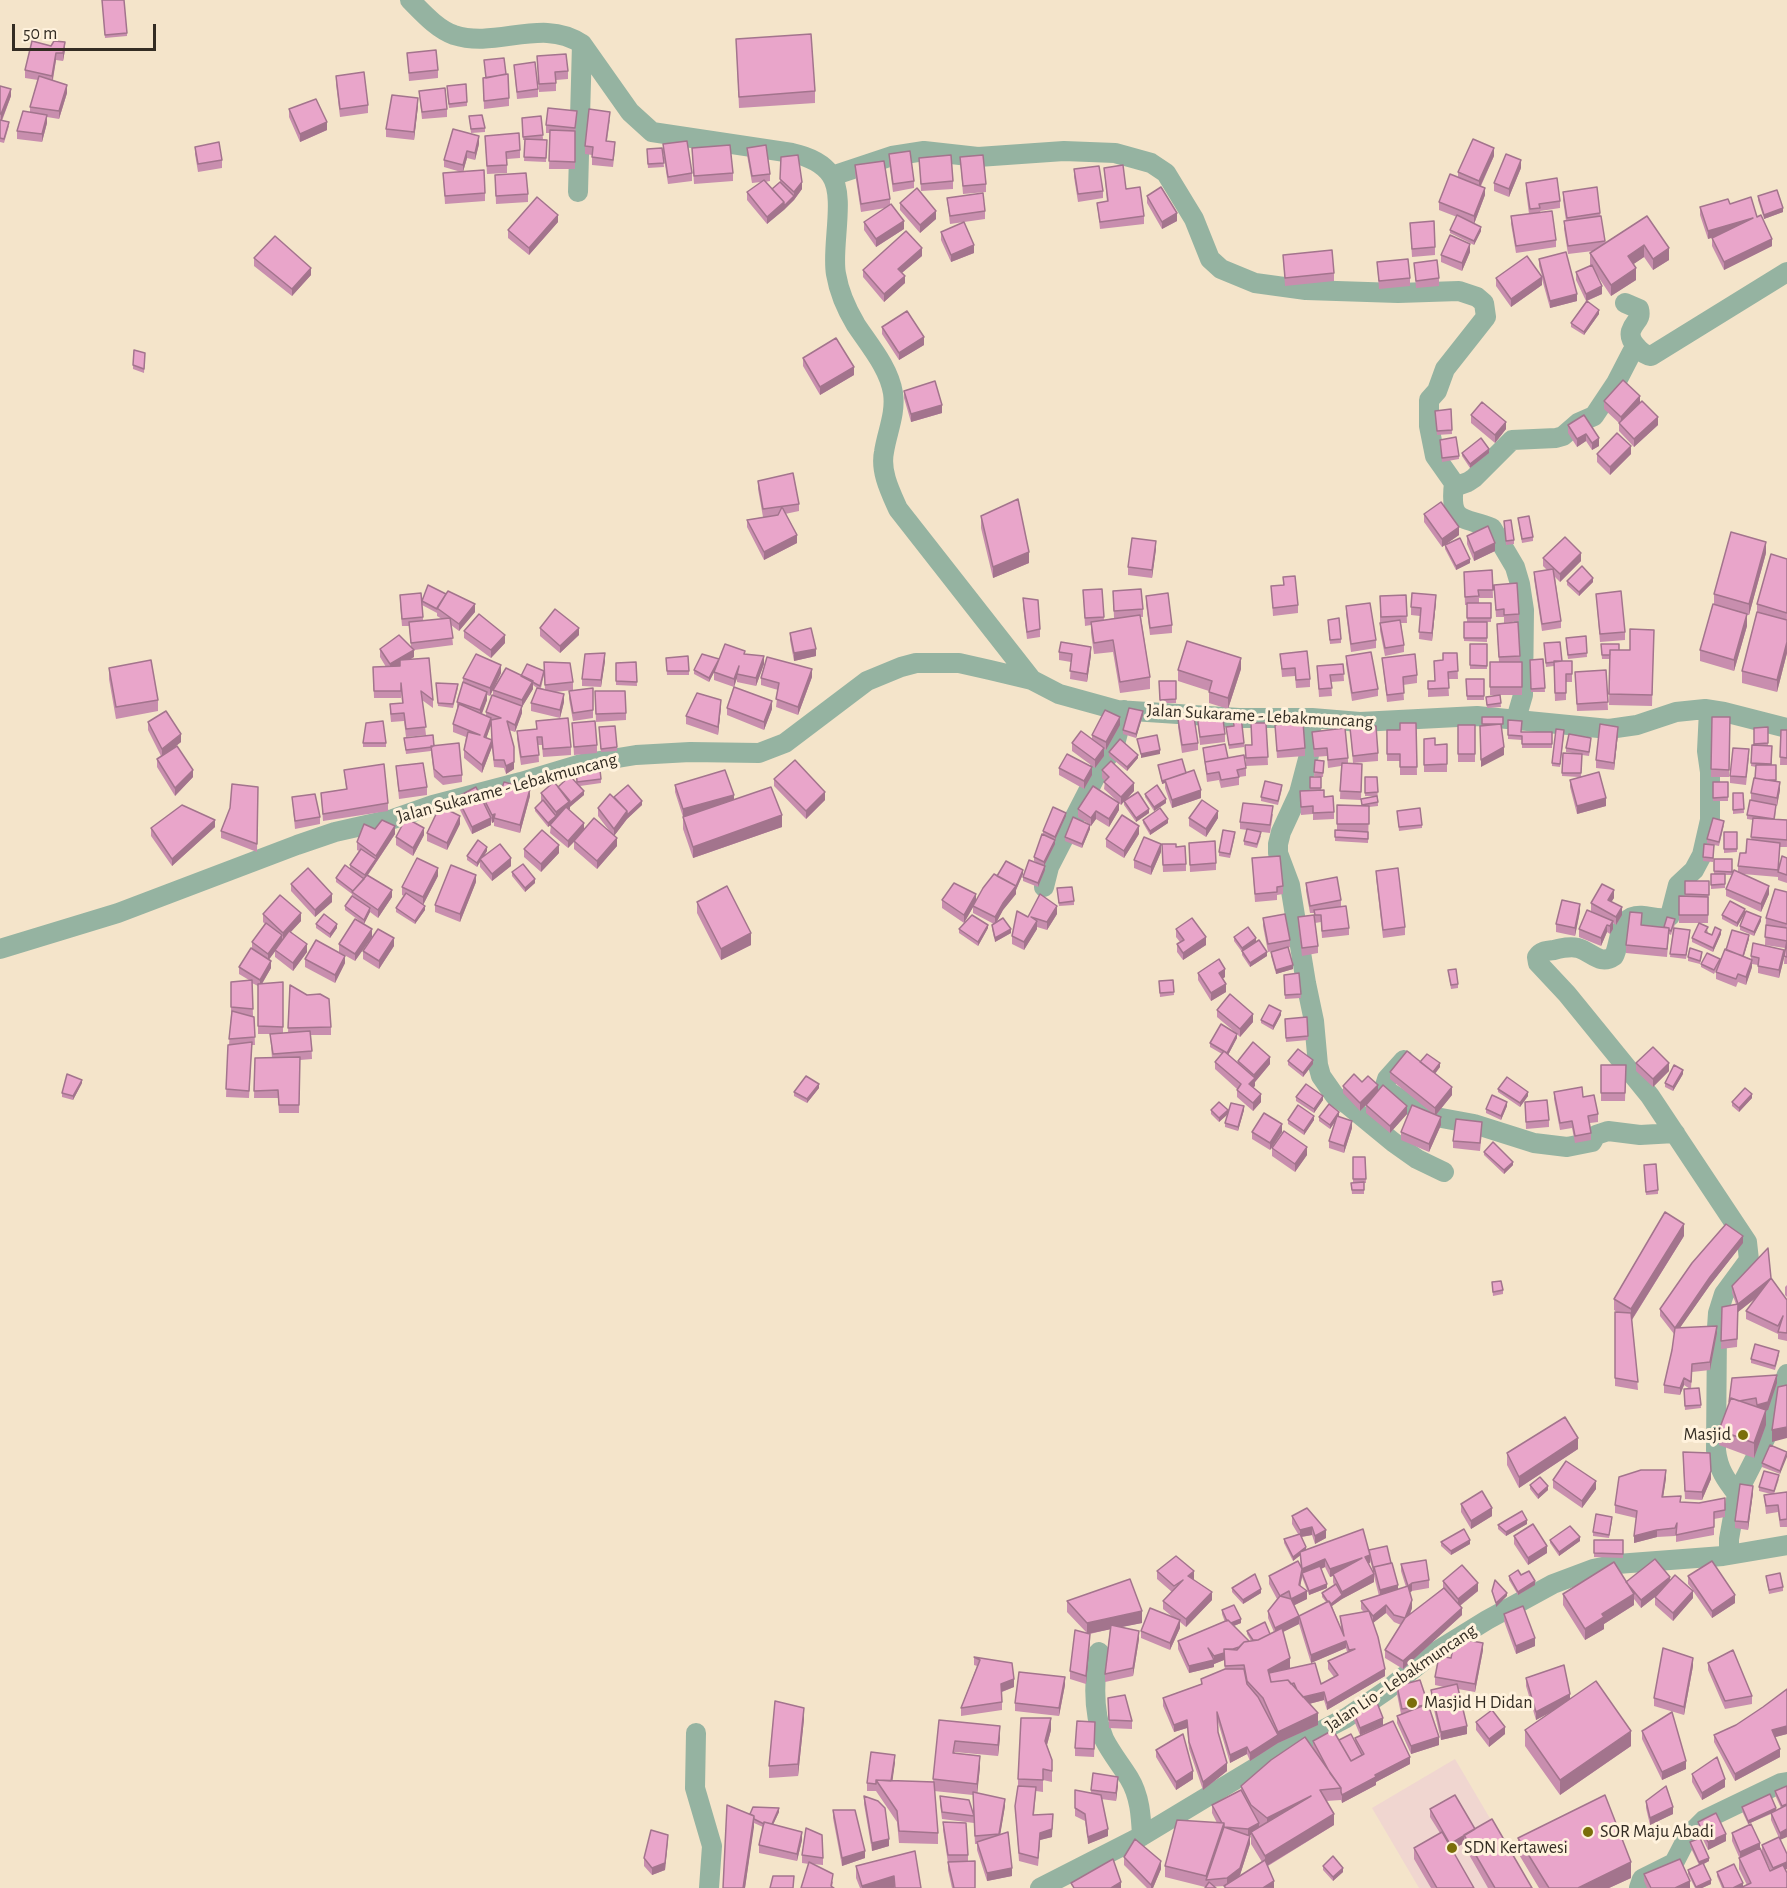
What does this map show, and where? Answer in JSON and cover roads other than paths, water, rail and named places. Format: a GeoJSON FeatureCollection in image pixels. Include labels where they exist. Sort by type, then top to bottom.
{"type":"FeatureCollection","features":[{"type":"Feature","properties":{"kind":"street"},"geometry":{"type":"LineString","coordinates":[[410,0],[425,15],[452,34],[487,39],[533,32],[559,33],[572,38],[582,44],[630,112],[652,132],[792,153],[810,159],[832,176],[836,192],[837,213],[834,256],[841,296],[878,359],[893,395],[894,411],[883,452],[890,492],[898,509],[1032,680]]}},
{"type":"Feature","properties":{"kind":"street"},"geometry":{"type":"LineString","coordinates":[[578,192],[582,44]]}},
{"type":"Feature","properties":{"kind":"street"},"geometry":{"type":"LineString","coordinates":[[832,176],[892,156],[924,151],[978,157],[1064,151],[1115,153],[1151,163],[1166,173],[1194,219],[1210,259],[1221,269],[1255,284],[1306,290],[1460,291],[1477,297],[1484,303],[1486,317],[1445,369],[1437,391],[1429,400],[1429,426],[1435,456],[1454,483],[1452,499],[1454,508],[1458,514],[1470,522],[1492,528],[1515,567],[1524,610],[1523,695],[1516,719]]}},
{"type":"Feature","properties":{"kind":"street"},"geometry":{"type":"LineString","coordinates":[[1625,303],[1636,306],[1640,312],[1640,318],[1631,334],[1637,347],[1649,357],[1656,355],[1787,272]]}},
{"type":"Feature","properties":{"kind":"street"},"geometry":{"type":"LineString","coordinates":[[1454,487],[1474,478],[1512,440],[1556,438],[1578,423],[1594,416],[1637,347]]}},
{"type":"Feature","properties":{"kind":"street","name":"Jalan Sukarame - Lebakmuncang"},"geometry":{"type":"LineString","coordinates":[[0,949],[118,914],[297,844],[335,832],[393,819],[433,805],[581,764],[636,754],[759,753],[772,749],[785,743],[867,681],[916,663],[959,663],[1032,680],[1059,694],[1095,705],[1124,710],[1239,718],[1312,718],[1360,722],[1477,716],[1620,729],[1676,712],[1709,710],[1787,728]]}},
{"type":"Feature","properties":{"kind":"street"},"geometry":{"type":"LineString","coordinates":[[1044,887],[1049,867],[1101,766],[1114,748],[1124,710]]}},
{"type":"Feature","properties":{"kind":"street"},"geometry":{"type":"LineString","coordinates":[[1709,710],[1707,751],[1711,796],[1710,820],[1702,855],[1694,870],[1678,885],[1670,916],[1665,919],[1647,915],[1630,919],[1620,933],[1614,956],[1607,960],[1601,960],[1583,950],[1570,947],[1542,952],[1537,957],[1538,963],[1567,994],[1650,1096],[1747,1242],[1749,1250],[1747,1264],[1721,1301],[1717,1328],[1716,1450],[1722,1475],[1737,1494]]}},
{"type":"Feature","properties":{"kind":"street"},"geometry":{"type":"LineString","coordinates":[[1312,718],[1309,755],[1299,793],[1279,836],[1278,853],[1290,885],[1314,1021],[1321,1076],[1335,1096],[1417,1159],[1444,1172]]}},
{"type":"Feature","properties":{"kind":"street"},"geometry":{"type":"LineString","coordinates":[[1360,1115],[1384,1089],[1387,1078],[1404,1060]]}},
{"type":"Feature","properties":{"kind":"street"},"geometry":{"type":"LineString","coordinates":[[1384,1089],[1422,1112],[1474,1124],[1534,1143],[1567,1147],[1592,1142],[1596,1135],[1608,1131],[1640,1135],[1675,1133]]}},
{"type":"Feature","properties":{"kind":"street"},"geometry":{"type":"LineString","coordinates":[[1730,1555],[1730,1539],[1737,1494],[1765,1439],[1787,1374]]}},
{"type":"Feature","properties":{"kind":"street","name":"Jalan Lio - Lebakmuncang"},"geometry":{"type":"LineString","coordinates":[[1040,1888],[1142,1836],[1288,1748],[1346,1718],[1387,1690],[1432,1654],[1552,1584],[1593,1569],[1617,1564],[1730,1555],[1787,1545]]}},
{"type":"Feature","properties":{"kind":"street"},"geometry":{"type":"LineString","coordinates":[[1099,1652],[1096,1669],[1096,1697],[1099,1719],[1104,1739],[1133,1785],[1138,1801],[1142,1836]]}},
{"type":"Feature","properties":{"kind":"street"},"geometry":{"type":"LineString","coordinates":[[696,1733],[695,1788],[712,1846],[708,1888]]}},
{"type":"Feature","properties":{"kind":"street"},"geometry":{"type":"LineString","coordinates":[[1639,1888],[1642,1879],[1674,1863],[1688,1836],[1704,1820],[1787,1782]]}},
{"type":"Feature","properties":{"kind":"place","name":"Masjid"},"geometry":{"type":"Point","coordinates":[1743,1435]}},
{"type":"Feature","properties":{"kind":"place","name":"Masjid H Didan"},"geometry":{"type":"Point","coordinates":[1412,1703]}},
{"type":"Feature","properties":{"kind":"place","name":"SOR Maju Abadi"},"geometry":{"type":"Point","coordinates":[1588,1832]}},
{"type":"Feature","properties":{"kind":"place","name":"SDN Kertawesi"},"geometry":{"type":"Point","coordinates":[1452,1848]}}]}
